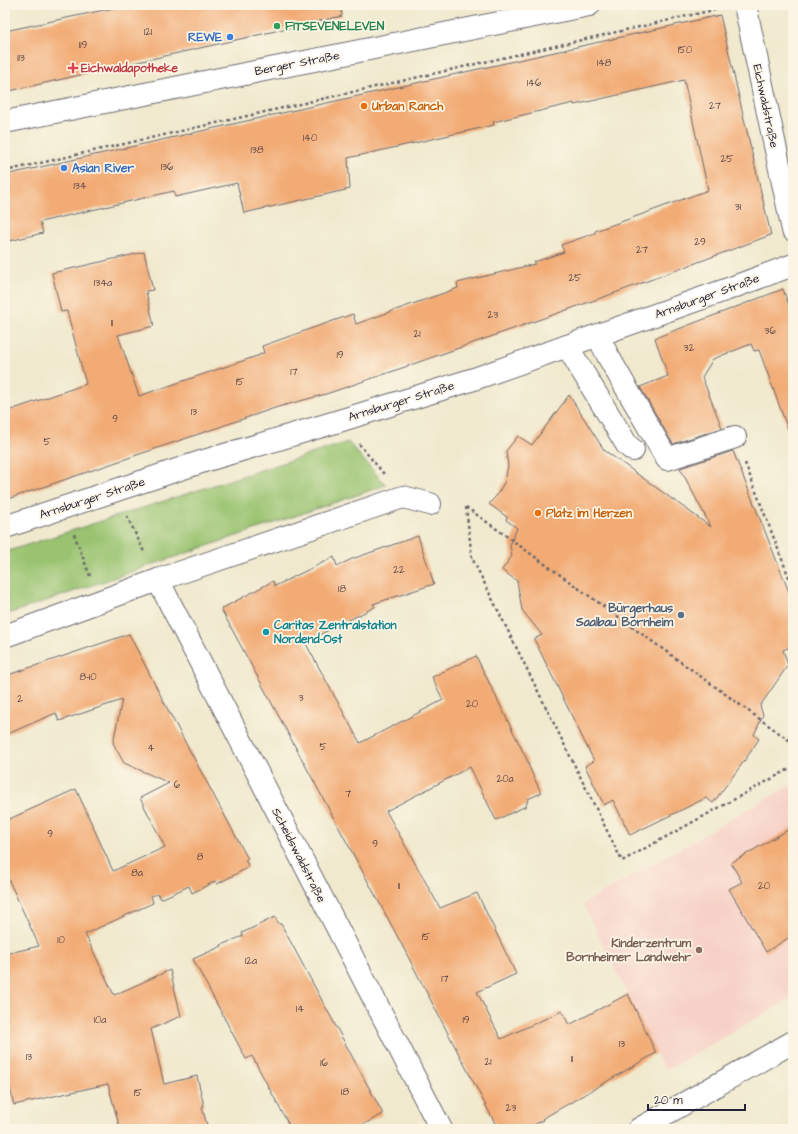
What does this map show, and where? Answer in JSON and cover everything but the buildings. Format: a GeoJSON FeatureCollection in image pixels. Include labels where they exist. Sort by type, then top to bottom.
{"type":"FeatureCollection","features":[{"type":"Feature","properties":{"kind":"street","name":"Berger Straße"},"geometry":{"type":"LineString","coordinates":[[5,122],[589,5]]}},
{"type":"Feature","properties":{"kind":"street","name":"Eichwaldstraße"},"geometry":{"type":"LineString","coordinates":[[745,5],[793,230]]}},
{"type":"Feature","properties":{"kind":"street","name":"Arnsburger Straße"},"geometry":{"type":"LineString","coordinates":[[5,527],[204,461],[474,379],[598,336],[793,265]]}},
{"type":"Feature","properties":{"kind":"street"},"geometry":{"type":"LineString","coordinates":[[598,336],[667,459],[735,437]]}},
{"type":"Feature","properties":{"kind":"street"},"geometry":{"type":"LineString","coordinates":[[567,346],[627,445],[633,450]]}},
{"type":"Feature","properties":{"kind":"street"},"geometry":{"type":"LineString","coordinates":[[5,636],[158,580],[403,497],[430,504]]}},
{"type":"Feature","properties":{"kind":"street","name":"Scheidswaldstraße"},"geometry":{"type":"LineString","coordinates":[[158,580],[441,1129]]}},
{"type":"Feature","properties":{"kind":"street"},"geometry":{"type":"LineString","coordinates":[[639,1129],[793,1042]]}},
{"type":"Feature","properties":{"kind":"path"},"geometry":{"type":"LineString","coordinates":[[5,171],[723,8]]}},
{"type":"Feature","properties":{"kind":"path"},"geometry":{"type":"LineString","coordinates":[[339,421],[403,497]]}},
{"type":"Feature","properties":{"kind":"path"},"geometry":{"type":"LineString","coordinates":[[735,437],[793,588]]}},
{"type":"Feature","properties":{"kind":"path"},"geometry":{"type":"LineString","coordinates":[[114,490],[158,580]]}},
{"type":"Feature","properties":{"kind":"path"},"geometry":{"type":"LineString","coordinates":[[65,507],[99,601]]}},
{"type":"Feature","properties":{"kind":"path"},"geometry":{"type":"LineString","coordinates":[[793,743],[466,507],[472,558],[622,861],[793,766]]}},
{"type":"Feature","properties":{"kind":"shaded area","name":"Kinderzentrum Bornheimer Landwehr"},"geometry":{"type":"Polygon","coordinates":[[[788,786],[793,790],[793,997],[665,1071],[583,904],[788,786]]]}},
{"type":"Feature","properties":{"kind":"green space"},"geometry":{"type":"Polygon","coordinates":[[[348,442],[386,485],[5,615],[5,552],[348,442]]]}},
{"type":"Feature","properties":{"kind":"place","name":"FITSEVENELEVEN"},"geometry":{"type":"Point","coordinates":[277,26]}},
{"type":"Feature","properties":{"kind":"place","name":"REWE"},"geometry":{"type":"Point","coordinates":[230,37]}},
{"type":"Feature","properties":{"kind":"place","name":"Eichwaldapotheke"},"geometry":{"type":"Point","coordinates":[73,68]}},
{"type":"Feature","properties":{"kind":"place","name":"Urban Ranch"},"geometry":{"type":"Point","coordinates":[364,106]}},
{"type":"Feature","properties":{"kind":"place","name":"Asian River"},"geometry":{"type":"Point","coordinates":[64,168]}},
{"type":"Feature","properties":{"kind":"place","name":"Platz im Herzen"},"geometry":{"type":"Point","coordinates":[538,513]}},
{"type":"Feature","properties":{"kind":"place","name":"Bürgerhaus Saalbau Bornheim"},"geometry":{"type":"Point","coordinates":[681,615]}},
{"type":"Feature","properties":{"kind":"place","name":"Caritas Zentralstation Nordend-Ost"},"geometry":{"type":"Point","coordinates":[266,632]}},
{"type":"Feature","properties":{"kind":"place","name":"Kinderzentrum Bornheimer Landwehr"},"geometry":{"type":"Point","coordinates":[699,950]}}]}
